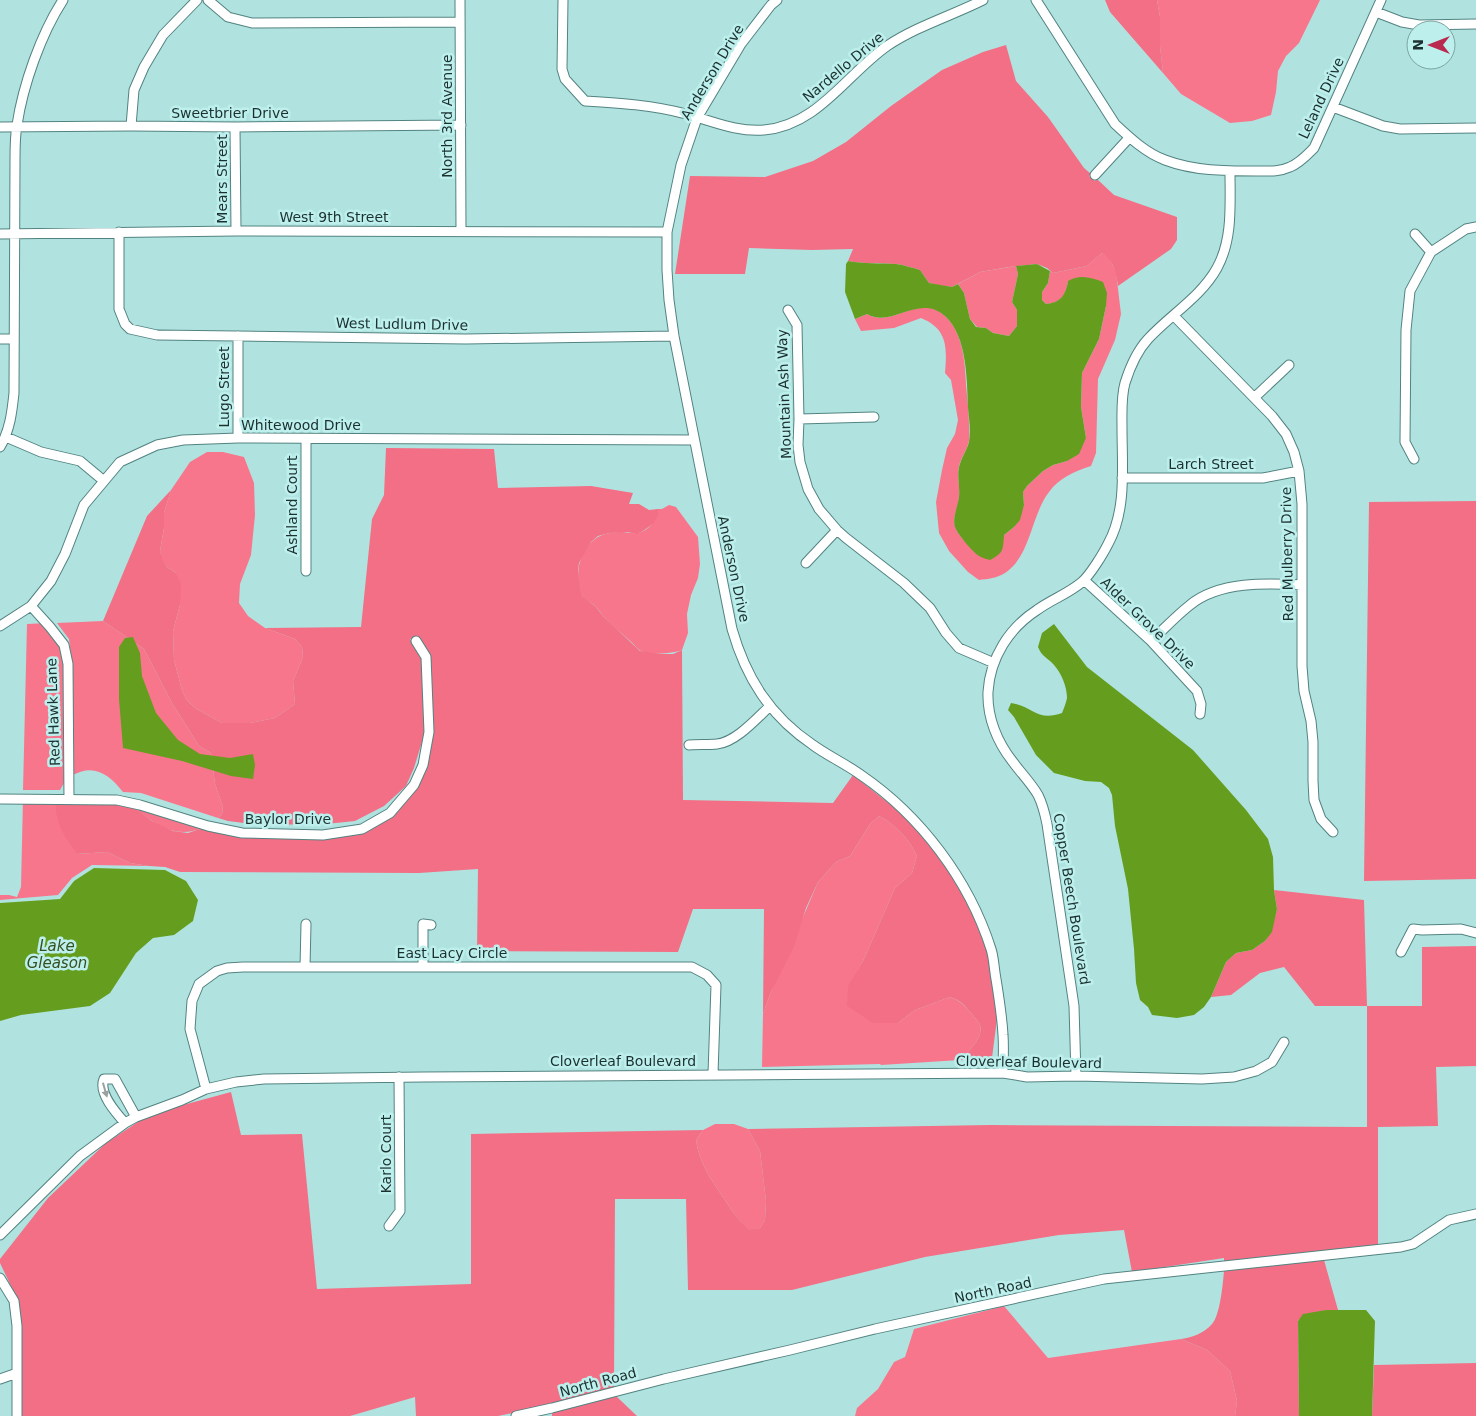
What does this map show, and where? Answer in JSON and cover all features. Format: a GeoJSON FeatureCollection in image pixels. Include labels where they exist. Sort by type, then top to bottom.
{"type":"FeatureCollection","features":[{"type":"Feature","properties":{"kind":"street"},"geometry":{"type":"LineString","coordinates":[[0,447],[6,437],[14,393],[16,127],[30,71],[47,30],[64,0]]}},
{"type":"Feature","properties":{"kind":"street"},"geometry":{"type":"LineString","coordinates":[[132,126],[134,90],[144,67],[163,35],[197,0]]}},
{"type":"Feature","properties":{"kind":"street"},"geometry":{"type":"LineString","coordinates":[[208,0],[228,17],[252,23],[460,22]]}},
{"type":"Feature","properties":{"kind":"street","name":"North 3rd Avenue"},"geometry":{"type":"LineString","coordinates":[[460,0],[461,231]]}},
{"type":"Feature","properties":{"kind":"street","name":"Nardello Drive"},"geometry":{"type":"LineString","coordinates":[[562,0],[562,69],[565,79],[584,100],[632,103],[687,114],[727,127],[744,130],[764,130],[781,127],[808,115],[887,46],[919,28],[983,0]]}},
{"type":"Feature","properties":{"kind":"street","name":"Leland Drive"},"geometry":{"type":"LineString","coordinates":[[1036,0],[1115,124],[1130,138],[1164,160],[1199,169],[1230,171],[1279,171],[1291,167],[1302,160],[1314,148],[1381,0]]}},
{"type":"Feature","properties":{"kind":"street","name":"Anderson Drive"},"geometry":{"type":"LineString","coordinates":[[772,2],[741,44],[696,118],[681,165],[667,232],[666,270],[668,300],[732,629],[738,650],[769,707],[791,730],[813,746],[862,775],[903,809],[921,828],[961,883],[978,916],[991,950],[1000,1004],[1003,1037],[1003,1073]]}},
{"type":"Feature","properties":{"kind":"street"},"geometry":{"type":"LineString","coordinates":[[1376,12],[1402,22],[1419,24],[1476,24]]}},
{"type":"Feature","properties":{"kind":"street"},"geometry":{"type":"LineString","coordinates":[[1333,107],[1383,126],[1400,129],[1476,128]]}},
{"type":"Feature","properties":{"kind":"street","name":"Sweetbrier Drive"},"geometry":{"type":"LineString","coordinates":[[0,127],[461,125]]}},
{"type":"Feature","properties":{"kind":"street","name":"Mears Street"},"geometry":{"type":"LineString","coordinates":[[235,127],[236,231]]}},
{"type":"Feature","properties":{"kind":"street"},"geometry":{"type":"LineString","coordinates":[[1095,175],[1130,138]]}},
{"type":"Feature","properties":{"kind":"street","name":"Copper Beech Boulevard"},"geometry":{"type":"LineString","coordinates":[[1076,1076],[1074,1006],[1043,806],[1032,786],[1004,751],[995,732],[989,710],[988,690],[994,663],[1005,640],[1018,624],[1038,609],[1069,592],[1084,580],[1109,544],[1116,525],[1122,478],[1122,406],[1124,385],[1132,363],[1148,340],[1210,280],[1222,257],[1229,228],[1230,171]]}},
{"type":"Feature","properties":{"kind":"street"},"geometry":{"type":"LineString","coordinates":[[1414,459],[1405,442],[1406,330],[1410,291],[1431,252],[1466,229],[1476,227]]}},
{"type":"Feature","properties":{"kind":"street","name":"West 9th Street"},"geometry":{"type":"LineString","coordinates":[[0,234],[236,231],[667,232]]}},
{"type":"Feature","properties":{"kind":"street","name":"West Ludlum Drive"},"geometry":{"type":"LineString","coordinates":[[119,232],[119,309],[125,324],[130,329],[157,335],[466,339],[674,336]]}},
{"type":"Feature","properties":{"kind":"street"},"geometry":{"type":"LineString","coordinates":[[1415,234],[1431,252]]}},
{"type":"Feature","properties":{"kind":"street","name":"Mountain Ash Way"},"geometry":{"type":"LineString","coordinates":[[788,310],[797,325],[798,445],[803,476],[819,509],[837,530],[904,583],[930,608],[946,633],[959,648],[994,663]]}},
{"type":"Feature","properties":{"kind":"street","name":"Red Mulberry Drive"},"geometry":{"type":"LineString","coordinates":[[1174,316],[1272,416],[1286,434],[1294,452],[1299,472],[1302,504],[1302,666],[1304,691],[1311,721],[1313,742],[1312,781],[1314,800],[1321,819],[1333,832]]}},
{"type":"Feature","properties":{"kind":"street","name":"Lugo Street"},"geometry":{"type":"LineString","coordinates":[[238,336],[238,438]]}},
{"type":"Feature","properties":{"kind":"street"},"geometry":{"type":"LineString","coordinates":[[0,339],[14,339]]}},
{"type":"Feature","properties":{"kind":"street"},"geometry":{"type":"LineString","coordinates":[[1255,397],[1288,365]]}},
{"type":"Feature","properties":{"kind":"street"},"geometry":{"type":"LineString","coordinates":[[799,419],[874,418]]}},
{"type":"Feature","properties":{"kind":"street"},"geometry":{"type":"LineString","coordinates":[[6,437],[41,452],[80,461],[104,481]]}},
{"type":"Feature","properties":{"kind":"street","name":"Whitewood Drive"},"geometry":{"type":"LineString","coordinates":[[0,626],[31,606],[51,581],[84,505],[120,462],[157,445],[183,440],[238,438],[694,440]]}},
{"type":"Feature","properties":{"kind":"street","name":"Ashland Court"},"geometry":{"type":"LineString","coordinates":[[306,439],[306,572]]}},
{"type":"Feature","properties":{"kind":"street","name":"Larch Street"},"geometry":{"type":"LineString","coordinates":[[1122,478],[1263,478],[1299,472]]}},
{"type":"Feature","properties":{"kind":"street"},"geometry":{"type":"LineString","coordinates":[[806,563],[837,530]]}},
{"type":"Feature","properties":{"kind":"street","name":"Alder Grove Drive"},"geometry":{"type":"LineString","coordinates":[[1084,580],[1151,641],[1197,691],[1201,704],[1200,714]]}},
{"type":"Feature","properties":{"kind":"street"},"geometry":{"type":"LineString","coordinates":[[1151,641],[1191,604],[1206,595],[1220,590],[1256,584],[1302,585]]}},
{"type":"Feature","properties":{"kind":"street","name":"Red Hawk Lane"},"geometry":{"type":"LineString","coordinates":[[31,606],[50,626],[64,645],[68,664],[69,799]]}},
{"type":"Feature","properties":{"kind":"street","name":"Baylor Drive"},"geometry":{"type":"LineString","coordinates":[[0,799],[117,800],[140,805],[208,826],[242,833],[323,835],[362,829],[390,813],[414,785],[423,765],[429,732],[426,657],[416,641]]}},
{"type":"Feature","properties":{"kind":"street"},"geometry":{"type":"LineString","coordinates":[[689,745],[719,744],[731,739],[769,707]]}},
{"type":"Feature","properties":{"kind":"street"},"geometry":{"type":"LineString","coordinates":[[305,967],[306,924]]}},
{"type":"Feature","properties":{"kind":"street"},"geometry":{"type":"LineString","coordinates":[[423,967],[422,924],[431,925]]}},
{"type":"Feature","properties":{"kind":"street"},"geometry":{"type":"LineString","coordinates":[[1401,952],[1413,929],[1461,929],[1476,933]]}},
{"type":"Feature","properties":{"kind":"street","name":"East Lacy Circle"},"geometry":{"type":"LineString","coordinates":[[206,1089],[190,1029],[192,1001],[199,984],[217,971],[226,968],[242,967],[692,968],[707,975],[716,985],[713,1074]]}},
{"type":"Feature","properties":{"kind":"street","name":"Cloverleaf Boulevard"},"geometry":{"type":"LineString","coordinates":[[0,1235],[80,1156],[125,1123],[206,1089],[236,1082],[264,1079],[399,1077],[1003,1073],[1026,1077],[1076,1076],[1202,1079],[1234,1077],[1256,1071],[1272,1062],[1284,1042]]}},
{"type":"Feature","properties":{"kind":"street","name":"Karlo Court"},"geometry":{"type":"LineString","coordinates":[[389,1226],[400,1211],[399,1077]]}},
{"type":"Feature","properties":{"kind":"street"},"geometry":{"type":"LineString","coordinates":[[125,1123],[105,1094],[102,1083],[104,1079],[115,1079],[136,1117]]}},
{"type":"Feature","properties":{"kind":"street","name":"North Road"},"geometry":{"type":"LineString","coordinates":[[516,1416],[664,1379],[875,1330],[1104,1280],[1401,1247],[1413,1244],[1449,1220],[1476,1214]]}},
{"type":"Feature","properties":{"kind":"street"},"geometry":{"type":"LineString","coordinates":[[0,1278],[14,1301],[17,1326],[17,1416]]}},
{"type":"Feature","properties":{"kind":"street"},"geometry":{"type":"LineString","coordinates":[[0,1379],[17,1373]]}},
{"type":"Feature","properties":{"kind":"shaded area"},"geometry":{"type":"Polygon","coordinates":[[[1105,0],[1157,0],[1160,17],[1160,46],[1163,73],[1110,12],[1105,0]]]}},
{"type":"Feature","properties":{"kind":"shaded area"},"geometry":{"type":"Polygon","coordinates":[[[1157,0],[1320,0],[1299,43],[1286,56],[1278,71],[1271,115],[1252,121],[1230,123],[1181,94],[1163,73],[1160,46],[1160,17],[1157,0]]]}},
{"type":"Feature","properties":{"kind":"shaded area"},"geometry":{"type":"Polygon","coordinates":[[[1006,45],[1016,81],[1048,117],[1084,168],[1091,174],[1089,176],[1095,181],[1097,179],[1114,195],[1177,217],[1177,240],[1171,249],[1118,286],[1112,263],[1102,253],[1087,266],[1053,273],[1037,264],[1009,267],[980,272],[952,287],[929,283],[920,270],[905,266],[848,261],[853,249],[749,248],[745,274],[675,274],[690,176],[765,177],[813,161],[846,142],[891,106],[942,70],[983,52],[1006,45]]]}},
{"type":"Feature","properties":{"kind":"shaded area"},"geometry":{"type":"Polygon","coordinates":[[[1102,253],[1109,257],[1116,272],[1121,314],[1115,340],[1098,379],[1096,453],[1091,466],[1068,476],[1049,492],[1038,512],[1026,546],[1014,566],[999,576],[979,580],[968,572],[949,551],[939,533],[936,502],[947,448],[955,434],[958,420],[951,380],[945,373],[946,355],[944,340],[930,322],[921,318],[894,328],[861,331],[855,319],[867,314],[885,317],[913,309],[931,308],[940,312],[951,322],[955,329],[962,349],[964,363],[969,439],[959,466],[959,500],[954,523],[958,532],[973,550],[1004,535],[1014,527],[1024,505],[1023,492],[1027,486],[1043,471],[1053,465],[1067,461],[1086,438],[1081,407],[1082,373],[1099,339],[1106,306],[1068,281],[1064,294],[1055,302],[1046,304],[1042,300],[1042,292],[1048,283],[1050,271],[1053,273],[1087,266],[1102,253]]]}},
{"type":"Feature","properties":{"kind":"shaded area"},"geometry":{"type":"Polygon","coordinates":[[[1016,266],[1018,274],[1012,302],[1017,310],[1017,326],[1009,336],[977,327],[970,319],[964,293],[958,284],[980,272],[1016,266]]]}},
{"type":"Feature","properties":{"kind":"shaded area"},"geometry":{"type":"Polygon","coordinates":[[[386,448],[494,449],[498,488],[591,486],[633,493],[629,504],[639,504],[649,510],[658,509],[658,515],[654,523],[637,534],[627,532],[598,536],[591,542],[579,563],[578,570],[582,596],[595,606],[640,651],[673,654],[682,650],[683,800],[833,803],[853,775],[900,812],[945,865],[957,884],[974,917],[987,951],[997,1019],[992,1058],[960,1060],[975,1043],[981,1028],[965,1006],[958,1000],[950,997],[915,1010],[898,1023],[873,1023],[847,1006],[848,986],[863,961],[895,888],[912,873],[917,856],[901,833],[879,816],[870,824],[850,856],[836,862],[818,882],[806,908],[794,947],[771,992],[763,1014],[764,909],[693,909],[678,952],[477,951],[478,869],[419,873],[180,872],[165,867],[130,863],[107,852],[77,854],[59,823],[56,801],[69,798],[134,807],[152,821],[173,831],[188,833],[203,828],[327,832],[358,828],[389,813],[422,770],[424,735],[414,768],[406,786],[384,806],[355,821],[326,824],[259,825],[218,818],[222,814],[223,807],[215,784],[211,753],[199,746],[172,703],[144,649],[103,621],[147,516],[171,490],[164,513],[164,528],[160,551],[163,561],[167,567],[176,573],[181,584],[180,605],[173,631],[174,660],[186,699],[195,708],[222,723],[250,723],[275,718],[295,704],[293,681],[303,657],[302,647],[295,639],[265,628],[361,627],[372,519],[384,495],[386,448]],[[418,636],[410,639],[421,658],[425,726],[429,655],[418,636]]]}},
{"type":"Feature","properties":{"kind":"shaded area"},"geometry":{"type":"Polygon","coordinates":[[[207,452],[223,452],[244,457],[254,483],[255,515],[251,555],[240,584],[239,603],[248,616],[265,628],[295,639],[302,647],[303,657],[293,681],[295,704],[275,718],[250,723],[222,723],[195,708],[186,699],[182,690],[174,660],[173,631],[180,605],[176,573],[162,561],[160,551],[164,528],[164,513],[171,490],[190,462],[207,452]]]}},
{"type":"Feature","properties":{"kind":"shaded area"},"geometry":{"type":"Polygon","coordinates":[[[1476,501],[1476,879],[1364,881],[1369,502],[1476,501]]]}},
{"type":"Feature","properties":{"kind":"shaded area"},"geometry":{"type":"Polygon","coordinates":[[[669,505],[676,507],[698,537],[700,564],[698,578],[691,595],[687,614],[688,633],[682,650],[667,653],[650,653],[638,649],[594,605],[582,596],[578,569],[583,554],[595,539],[614,532],[641,532],[652,524],[658,509],[669,505]]]}},
{"type":"Feature","properties":{"kind":"shaded area"},"geometry":{"type":"Polygon","coordinates":[[[103,621],[144,649],[172,703],[199,746],[211,753],[215,784],[223,807],[222,814],[218,818],[141,793],[123,792],[113,780],[95,771],[88,770],[73,775],[72,664],[69,639],[57,623],[103,621]]]}},
{"type":"Feature","properties":{"kind":"shaded area"},"geometry":{"type":"Polygon","coordinates":[[[47,623],[61,641],[63,664],[64,783],[60,790],[23,790],[27,624],[47,623]]]}},
{"type":"Feature","properties":{"kind":"shaded area"},"geometry":{"type":"Polygon","coordinates":[[[23,798],[57,798],[77,854],[107,852],[130,863],[149,866],[92,865],[72,878],[58,895],[0,900],[0,895],[17,897],[21,887],[23,798]]]}},
{"type":"Feature","properties":{"kind":"shaded area"},"geometry":{"type":"Polygon","coordinates":[[[134,807],[203,828],[193,831],[174,831],[158,824],[134,807]]]}},
{"type":"Feature","properties":{"kind":"shaded area"},"geometry":{"type":"Polygon","coordinates":[[[879,816],[901,833],[917,856],[912,873],[895,888],[863,961],[849,986],[898,1023],[915,1010],[950,997],[962,1004],[979,1023],[981,1028],[978,1038],[960,1060],[881,1065],[762,1067],[763,1014],[818,882],[836,862],[850,856],[870,824],[879,816]]]}},
{"type":"Feature","properties":{"kind":"shaded area"},"geometry":{"type":"Polygon","coordinates":[[[1274,890],[1364,900],[1367,1006],[1315,1006],[1284,967],[1260,973],[1231,995],[1211,997],[1226,962],[1236,953],[1252,950],[1265,941],[1271,932],[1277,909],[1274,890]]]}},
{"type":"Feature","properties":{"kind":"shaded area"},"geometry":{"type":"Polygon","coordinates":[[[1476,946],[1476,1066],[1436,1067],[1438,1126],[1378,1127],[1378,1246],[1224,1263],[1224,1258],[1132,1272],[1124,1230],[1059,1235],[925,1257],[792,1290],[688,1290],[686,1199],[615,1199],[614,1388],[550,1405],[498,1416],[416,1416],[415,1397],[350,1416],[21,1416],[22,1326],[18,1301],[0,1263],[0,1259],[48,1198],[106,1143],[144,1118],[172,1108],[231,1092],[241,1135],[302,1134],[317,1289],[471,1284],[471,1134],[703,1130],[696,1140],[703,1164],[730,1208],[749,1230],[760,1228],[765,1220],[766,1201],[760,1151],[748,1129],[991,1125],[1367,1127],[1367,1006],[1422,1006],[1422,947],[1476,946]]]}},
{"type":"Feature","properties":{"kind":"shaded area"},"geometry":{"type":"Polygon","coordinates":[[[715,1124],[734,1124],[748,1129],[760,1151],[766,1201],[765,1220],[760,1228],[749,1231],[733,1212],[703,1164],[696,1140],[703,1130],[715,1124]]]}},
{"type":"Feature","properties":{"kind":"shaded area"},"geometry":{"type":"Polygon","coordinates":[[[1324,1260],[1338,1310],[1326,1310],[1298,1320],[1299,1416],[1235,1416],[1237,1401],[1230,1371],[1207,1350],[1181,1339],[1201,1333],[1215,1320],[1221,1299],[1224,1271],[1324,1260]]]}},
{"type":"Feature","properties":{"kind":"shaded area"},"geometry":{"type":"Polygon","coordinates":[[[1004,1306],[1048,1358],[1181,1339],[1207,1350],[1230,1371],[1237,1401],[1235,1416],[855,1416],[857,1408],[878,1389],[894,1362],[905,1357],[914,1329],[1004,1306]]]}},
{"type":"Feature","properties":{"kind":"shaded area"},"geometry":{"type":"Polygon","coordinates":[[[1476,1363],[1476,1416],[1372,1416],[1374,1365],[1476,1363]]]}},
{"type":"Feature","properties":{"kind":"shaded area"},"geometry":{"type":"Polygon","coordinates":[[[616,1396],[637,1416],[552,1416],[552,1412],[616,1396]]]}},
{"type":"Feature","properties":{"kind":"water"},"geometry":{"type":"Polygon","coordinates":[[[848,261],[902,265],[920,270],[929,283],[952,287],[958,284],[964,293],[970,319],[976,327],[986,328],[993,333],[1009,336],[1017,326],[1017,310],[1012,302],[1018,274],[1016,266],[1037,264],[1050,271],[1048,283],[1042,292],[1042,300],[1046,304],[1059,300],[1066,290],[1068,281],[1072,279],[1085,277],[1103,282],[1107,293],[1099,339],[1082,373],[1081,407],[1086,438],[1079,454],[1043,471],[1027,486],[1023,492],[1024,505],[1020,520],[1004,535],[1003,547],[1000,553],[990,560],[980,557],[966,543],[954,523],[959,497],[959,467],[969,442],[970,434],[966,372],[962,347],[958,336],[946,317],[936,310],[926,308],[886,317],[867,314],[855,319],[845,292],[846,264],[848,261]]]}},
{"type":"Feature","properties":{"kind":"water"},"geometry":{"type":"Polygon","coordinates":[[[1054,624],[1087,667],[1193,750],[1246,810],[1268,839],[1273,857],[1274,890],[1277,909],[1272,932],[1265,941],[1252,950],[1236,953],[1226,962],[1211,997],[1204,1007],[1194,1015],[1177,1018],[1152,1015],[1148,1007],[1140,1000],[1136,983],[1128,889],[1115,826],[1112,795],[1109,788],[1101,782],[1085,781],[1054,773],[1036,755],[1008,710],[1011,703],[1041,715],[1047,716],[1062,713],[1067,698],[1065,684],[1057,668],[1043,655],[1038,647],[1042,633],[1054,624]]]}},
{"type":"Feature","properties":{"kind":"water"},"geometry":{"type":"Polygon","coordinates":[[[133,637],[140,653],[142,676],[156,713],[178,740],[200,754],[230,758],[253,754],[255,765],[253,779],[231,776],[182,761],[123,748],[119,699],[119,647],[125,638],[133,637]]]}},
{"type":"Feature","properties":{"kind":"water","name":"Lake Gleason"},"geometry":{"type":"Polygon","coordinates":[[[94,868],[165,870],[186,881],[198,900],[193,921],[174,935],[153,938],[136,953],[110,993],[90,1006],[21,1015],[0,1021],[0,903],[60,899],[74,881],[94,868]]]}},
{"type":"Feature","properties":{"kind":"water"},"geometry":{"type":"Polygon","coordinates":[[[1326,1310],[1366,1310],[1375,1321],[1372,1416],[1299,1416],[1298,1321],[1303,1314],[1326,1310]]]}}]}
